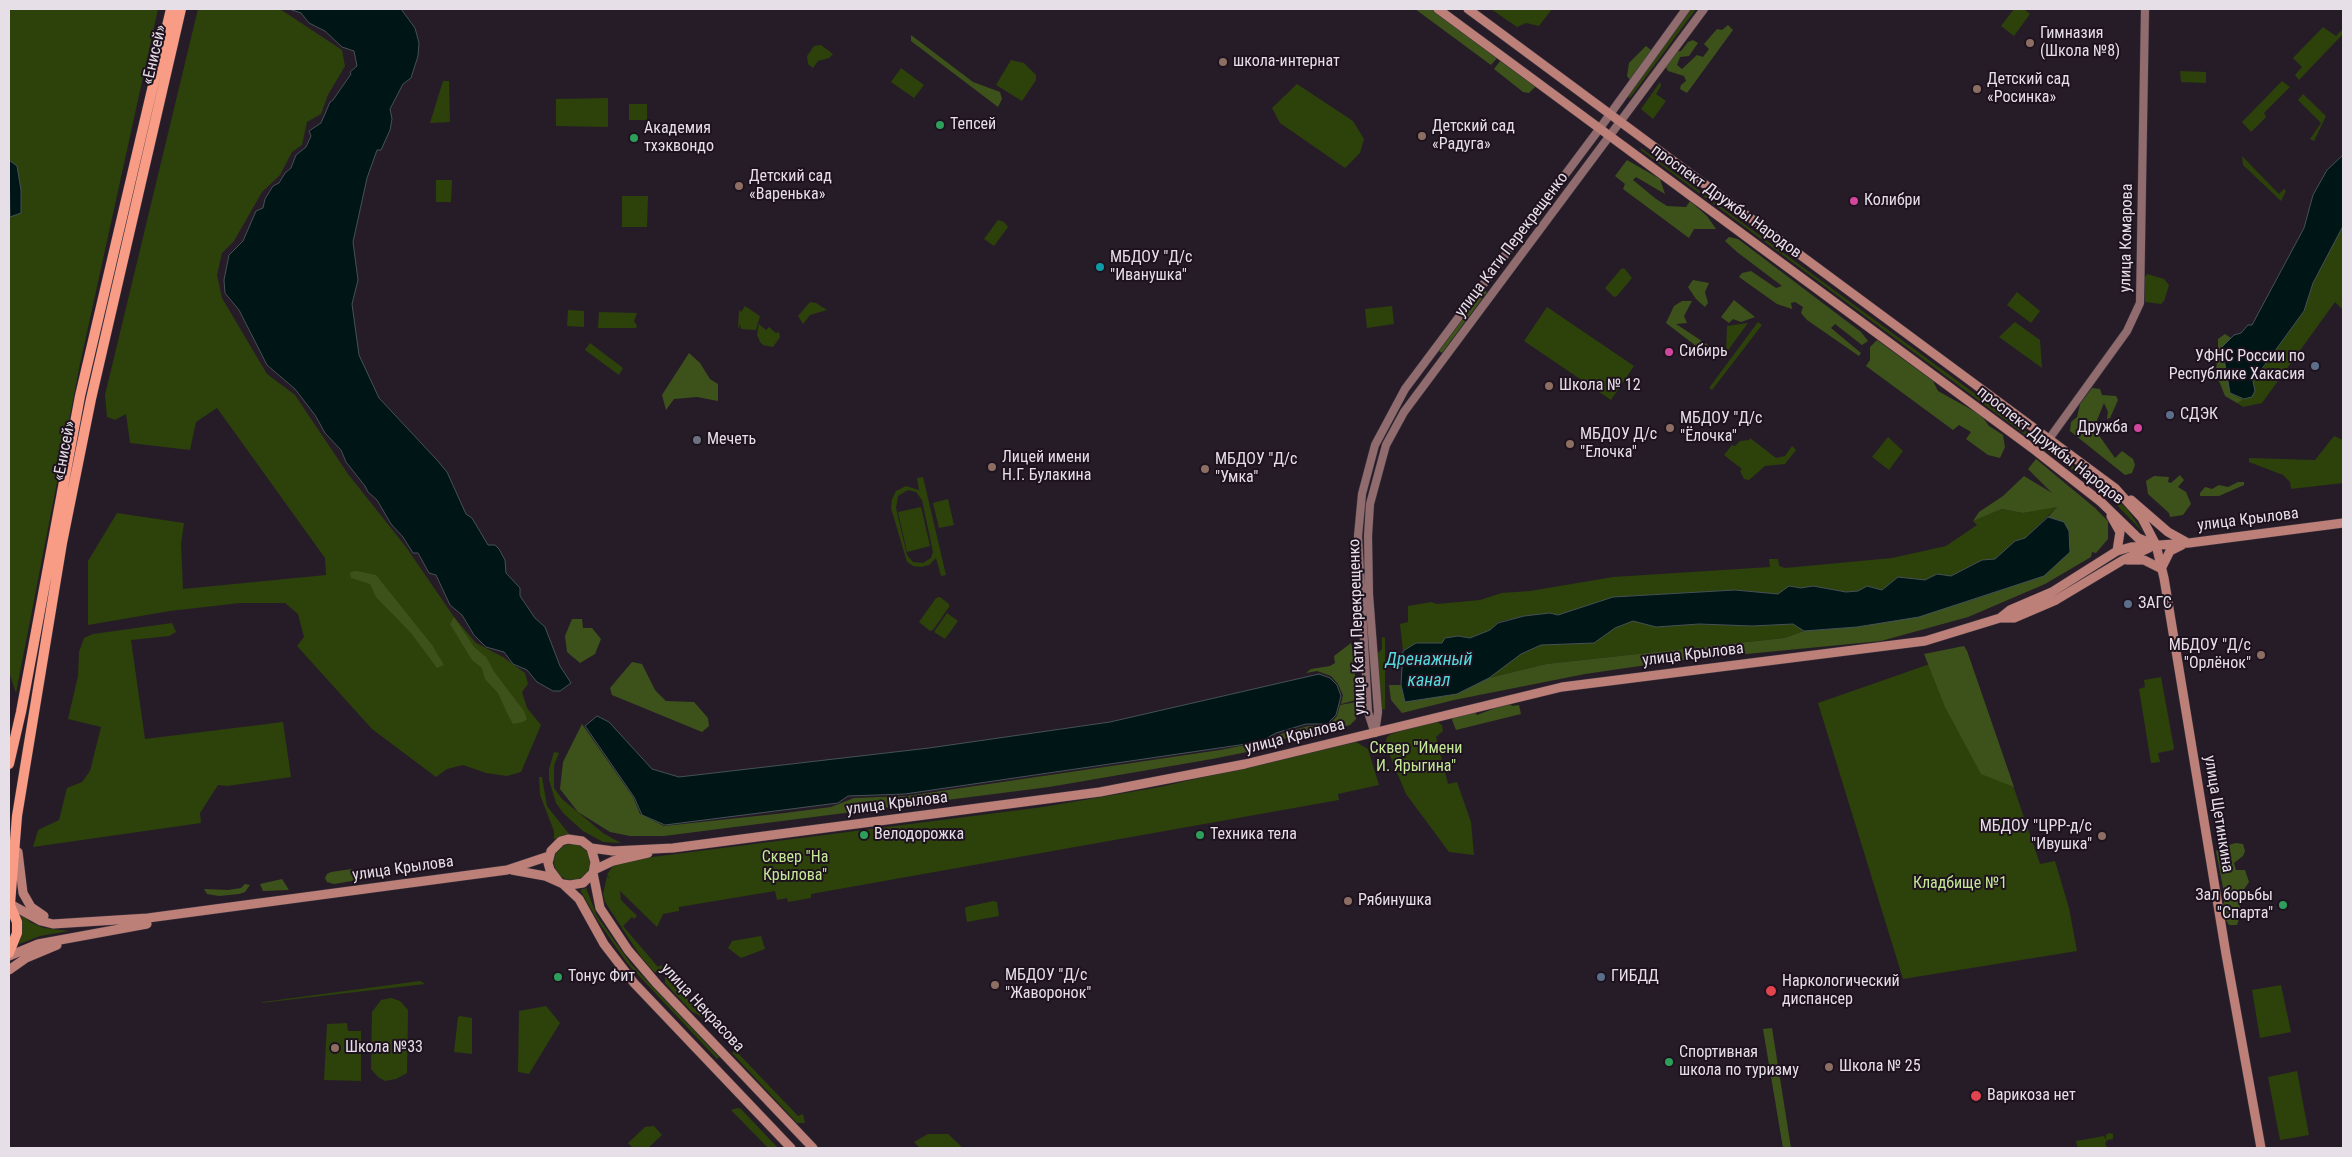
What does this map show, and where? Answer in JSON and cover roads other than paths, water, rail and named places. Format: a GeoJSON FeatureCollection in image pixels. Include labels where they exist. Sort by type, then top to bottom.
{"type":"FeatureCollection","features":[{"type":"Feature","properties":{"kind":"highway","name":"«Енисей»"},"geometry":{"type":"LineString","coordinates":[[9,764],[18,728],[80,396],[171,9]]}},
{"type":"Feature","properties":{"kind":"highway","name":"«Енисей»"},"geometry":{"type":"LineString","coordinates":[[9,954],[17,934],[17,922],[10,904],[16,829],[62,543],[91,399],[181,9]]}},
{"type":"Feature","properties":{"kind":"highway"},"geometry":{"type":"LineString","coordinates":[[9,754],[18,728]]}},
{"type":"Feature","properties":{"kind":"main road","name":"проспект Дружбы Народов"},"geometry":{"type":"LineString","coordinates":[[1438,9],[1873,329],[2101,502],[2138,538],[2156,545]]}},
{"type":"Feature","properties":{"kind":"main road","name":"проспект Дружбы Народов"},"geometry":{"type":"LineString","coordinates":[[1468,9],[2115,488],[2142,518],[2156,545]]}},
{"type":"Feature","properties":{"kind":"main road"},"geometry":{"type":"LineString","coordinates":[[2115,488],[2142,508],[2168,532],[2189,543]]}},
{"type":"Feature","properties":{"kind":"main road"},"geometry":{"type":"LineString","coordinates":[[2101,502],[2120,532],[2117,551]]}},
{"type":"Feature","properties":{"kind":"main road","name":"улица Крылова"},"geometry":{"type":"LineString","coordinates":[[2000,618],[2010,610],[2052,592],[2117,551],[2131,547],[2189,543],[2343,523]]}},
{"type":"Feature","properties":{"kind":"main road"},"geometry":{"type":"LineString","coordinates":[[2123,560],[2144,560],[2162,570],[2163,561],[2170,551],[2189,543]]}},
{"type":"Feature","properties":{"kind":"main road","name":"улица Крылова"},"geometry":{"type":"LineString","coordinates":[[260,904],[507,870],[549,856],[555,846],[568,839],[582,841],[590,847],[613,851],[672,848],[1100,792],[1245,764],[1562,687],[1898,646],[1953,634],[2000,618],[2014,618],[2056,600],[2123,560],[2156,545]]}},
{"type":"Feature","properties":{"kind":"main road","name":"улица Щетинкина"},"geometry":{"type":"LineString","coordinates":[[2156,545],[2162,570],[2261,1148]]}},
{"type":"Feature","properties":{"kind":"main road"},"geometry":{"type":"LineString","coordinates":[[16,829],[20,880],[23,893],[31,907],[45,917],[97,923]]}},
{"type":"Feature","properties":{"kind":"main road"},"geometry":{"type":"LineString","coordinates":[[590,847],[595,862],[593,871]]}},
{"type":"Feature","properties":{"kind":"main road"},"geometry":{"type":"LineString","coordinates":[[507,870],[525,872],[561,883],[577,885],[583,883],[593,871],[613,861],[672,848]]}},
{"type":"Feature","properties":{"kind":"main road"},"geometry":{"type":"LineString","coordinates":[[549,856],[550,870],[561,883]]}},
{"type":"Feature","properties":{"kind":"main road","name":"улица Некрасова"},"geometry":{"type":"LineString","coordinates":[[593,871],[600,908],[628,950],[657,984],[813,1148]]}},
{"type":"Feature","properties":{"kind":"main road","name":"улица Некрасова"},"geometry":{"type":"LineString","coordinates":[[561,883],[579,899],[604,944],[634,983],[791,1148]]}},
{"type":"Feature","properties":{"kind":"main road"},"geometry":{"type":"LineString","coordinates":[[10,904],[47,923],[65,925],[148,918],[260,904]]}},
{"type":"Feature","properties":{"kind":"main road"},"geometry":{"type":"LineString","coordinates":[[9,954],[38,944],[260,904]]}},
{"type":"Feature","properties":{"kind":"main road"},"geometry":{"type":"LineString","coordinates":[[9,970],[37,952],[92,934]]}},
{"type":"Feature","properties":{"kind":"street","name":"улица Кати Перекрещенко"},"geometry":{"type":"LineString","coordinates":[[1375,733],[1368,712],[1358,536],[1362,494],[1375,445],[1405,389],[1600,128],[1686,9]]}},
{"type":"Feature","properties":{"kind":"street","name":"улица Кати Перекрещенко"},"geometry":{"type":"LineString","coordinates":[[1375,733],[1378,712],[1369,594],[1368,536],[1370,504],[1386,445],[1404,412],[1704,9]]}},
{"type":"Feature","properties":{"kind":"street","name":"улица Комарова"},"geometry":{"type":"LineString","coordinates":[[2049,439],[2127,332],[2140,303],[2145,9]]}},
{"type":"Feature","properties":{"kind":"water"},"geometry":{"type":"Polygon","coordinates":[[[289,9],[401,9],[415,28],[419,43],[418,56],[411,78],[403,84],[390,109],[392,119],[390,130],[381,150],[377,150],[367,178],[353,242],[358,280],[352,304],[359,355],[379,398],[447,472],[466,514],[472,518],[488,545],[495,545],[499,549],[505,560],[506,573],[520,588],[520,596],[535,618],[545,627],[560,666],[571,683],[560,691],[553,691],[537,682],[527,670],[513,664],[504,652],[486,647],[474,635],[462,615],[450,605],[436,575],[429,573],[418,553],[413,553],[403,537],[391,524],[377,500],[368,492],[346,462],[341,450],[325,433],[315,415],[295,389],[267,365],[239,310],[225,293],[224,280],[229,255],[243,241],[256,211],[263,208],[265,199],[273,186],[279,183],[285,173],[291,168],[296,155],[306,147],[311,136],[309,131],[321,123],[330,102],[351,74],[350,72],[357,66],[354,51],[342,47],[325,31],[309,23],[301,13],[289,9]]]}},
{"type":"Feature","properties":{"kind":"water"},"geometry":{"type":"Polygon","coordinates":[[[2343,155],[2343,226],[2313,283],[2304,311],[2253,381],[2255,391],[2252,397],[2244,399],[2230,393],[2222,347],[2234,335],[2241,333],[2248,325],[2252,325],[2304,228],[2313,195],[2327,170],[2343,155]]]}},
{"type":"Feature","properties":{"kind":"water"},"geometry":{"type":"Polygon","coordinates":[[[9,160],[17,166],[21,190],[21,213],[10,217],[9,160]]]}},
{"type":"Feature","properties":{"kind":"water","name":"Дренажный канал"},"geometry":{"type":"Polygon","coordinates":[[[2048,517],[2064,522],[2069,531],[2070,552],[2044,576],[1919,617],[1857,627],[1804,631],[1793,624],[1752,626],[1699,624],[1656,627],[1633,621],[1615,628],[1594,643],[1541,645],[1521,654],[1489,678],[1457,694],[1405,702],[1401,685],[1403,651],[1416,643],[1442,643],[1445,638],[1458,636],[1470,638],[1490,630],[1498,623],[1524,616],[1550,613],[1558,615],[1613,597],[1735,590],[1778,594],[1789,586],[1801,588],[1813,586],[1846,592],[1858,591],[1867,586],[1882,590],[1898,577],[1925,580],[1937,574],[1951,576],[1982,560],[1995,559],[2015,541],[2025,538],[2048,517]]]}},
{"type":"Feature","properties":{"kind":"water"},"geometry":{"type":"Polygon","coordinates":[[[1319,674],[1330,678],[1337,685],[1341,696],[1336,715],[1327,724],[1306,724],[1276,733],[1260,742],[905,794],[848,796],[838,803],[665,825],[642,815],[634,797],[585,726],[597,716],[609,722],[652,769],[679,777],[929,748],[1110,722],[1319,674]]]}},
{"type":"Feature","properties":{"kind":"place","name":"Гимназия (Школа №8)"},"geometry":{"type":"Point","coordinates":[2030,43]}},
{"type":"Feature","properties":{"kind":"place","name":"школа-интернат"},"geometry":{"type":"Point","coordinates":[1223,62]}},
{"type":"Feature","properties":{"kind":"place","name":"Детский сад «Росинка»"},"geometry":{"type":"Point","coordinates":[1977,89]}},
{"type":"Feature","properties":{"kind":"place","name":"Тепсей"},"geometry":{"type":"Point","coordinates":[940,125]}},
{"type":"Feature","properties":{"kind":"place","name":"Детский сад «Радуга»"},"geometry":{"type":"Point","coordinates":[1422,136]}},
{"type":"Feature","properties":{"kind":"place","name":"Академия тхэквондо"},"geometry":{"type":"Point","coordinates":[634,138]}},
{"type":"Feature","properties":{"kind":"place","name":"Детский сад «Варенька»"},"geometry":{"type":"Point","coordinates":[739,186]}},
{"type":"Feature","properties":{"kind":"place","name":"Колибри"},"geometry":{"type":"Point","coordinates":[1854,201]}},
{"type":"Feature","properties":{"kind":"place","name":"МБДОУ \"Д/с \"Иванушка\""},"geometry":{"type":"Point","coordinates":[1100,267]}},
{"type":"Feature","properties":{"kind":"place","name":"Сибирь"},"geometry":{"type":"Point","coordinates":[1669,352]}},
{"type":"Feature","properties":{"kind":"place","name":"УФНС России по Республике Хакасия"},"geometry":{"type":"Point","coordinates":[2315,366]}},
{"type":"Feature","properties":{"kind":"place","name":"Школа № 12"},"geometry":{"type":"Point","coordinates":[1549,386]}},
{"type":"Feature","properties":{"kind":"place","name":"СДЭК"},"geometry":{"type":"Point","coordinates":[2170,415]}},
{"type":"Feature","properties":{"kind":"place","name":"МБДОУ \"Д/с \"Ёлочка\""},"geometry":{"type":"Point","coordinates":[1670,428]}},
{"type":"Feature","properties":{"kind":"place","name":"Дружба"},"geometry":{"type":"Point","coordinates":[2138,428]}},
{"type":"Feature","properties":{"kind":"place","name":"Мечеть"},"geometry":{"type":"Point","coordinates":[697,440]}},
{"type":"Feature","properties":{"kind":"place","name":"МБДОУ Д/с \"Елочка\""},"geometry":{"type":"Point","coordinates":[1570,444]}},
{"type":"Feature","properties":{"kind":"place","name":"Лицей имени Н.Г. Булакина"},"geometry":{"type":"Point","coordinates":[992,467]}},
{"type":"Feature","properties":{"kind":"place","name":"МБДОУ \"Д/с \"Умка\""},"geometry":{"type":"Point","coordinates":[1205,469]}},
{"type":"Feature","properties":{"kind":"place","name":"ЗАГС"},"geometry":{"type":"Point","coordinates":[2128,604]}},
{"type":"Feature","properties":{"kind":"place","name":"МБДОУ \"Д/с \"Орлёнок\""},"geometry":{"type":"Point","coordinates":[2261,655]}},
{"type":"Feature","properties":{"kind":"place","name":"Велодорожка"},"geometry":{"type":"Point","coordinates":[864,835]}},
{"type":"Feature","properties":{"kind":"place","name":"Техника тела"},"geometry":{"type":"Point","coordinates":[1200,835]}},
{"type":"Feature","properties":{"kind":"place","name":"МБДОУ \"ЦРР-д/с \"Ивушка\""},"geometry":{"type":"Point","coordinates":[2102,836]}},
{"type":"Feature","properties":{"kind":"place","name":"Рябинушка"},"geometry":{"type":"Point","coordinates":[1348,901]}},
{"type":"Feature","properties":{"kind":"place","name":"Зал борьбы \"Спарта\""},"geometry":{"type":"Point","coordinates":[2283,905]}},
{"type":"Feature","properties":{"kind":"place","name":"Тонус Фит"},"geometry":{"type":"Point","coordinates":[558,977]}},
{"type":"Feature","properties":{"kind":"place","name":"ГИБДД"},"geometry":{"type":"Point","coordinates":[1601,977]}},
{"type":"Feature","properties":{"kind":"place","name":"МБДОУ \"Д/с \"Жаворонок\""},"geometry":{"type":"Point","coordinates":[995,985]}},
{"type":"Feature","properties":{"kind":"place","name":"Наркологический диспансер"},"geometry":{"type":"Point","coordinates":[1771,991]}},
{"type":"Feature","properties":{"kind":"place","name":"Школа №33"},"geometry":{"type":"Point","coordinates":[335,1048]}},
{"type":"Feature","properties":{"kind":"place","name":"Спортивная школа по туризму"},"geometry":{"type":"Point","coordinates":[1669,1062]}},
{"type":"Feature","properties":{"kind":"place","name":"Школа № 25"},"geometry":{"type":"Point","coordinates":[1829,1067]}},
{"type":"Feature","properties":{"kind":"place","name":"Варикоза нет"},"geometry":{"type":"Point","coordinates":[1976,1096]}},
{"type":"Feature","properties":{"kind":"park label","name":"Сквер \"Имени И. Ярыгина\""},"geometry":{"type":"Point","coordinates":[1416,758]}},
{"type":"Feature","properties":{"kind":"park label","name":"Сквер \"На Крылова\""},"geometry":{"type":"Point","coordinates":[795,867]}},
{"type":"Feature","properties":{"kind":"park label","name":"Кладбище №1"},"geometry":{"type":"Point","coordinates":[1960,884]}}]}
